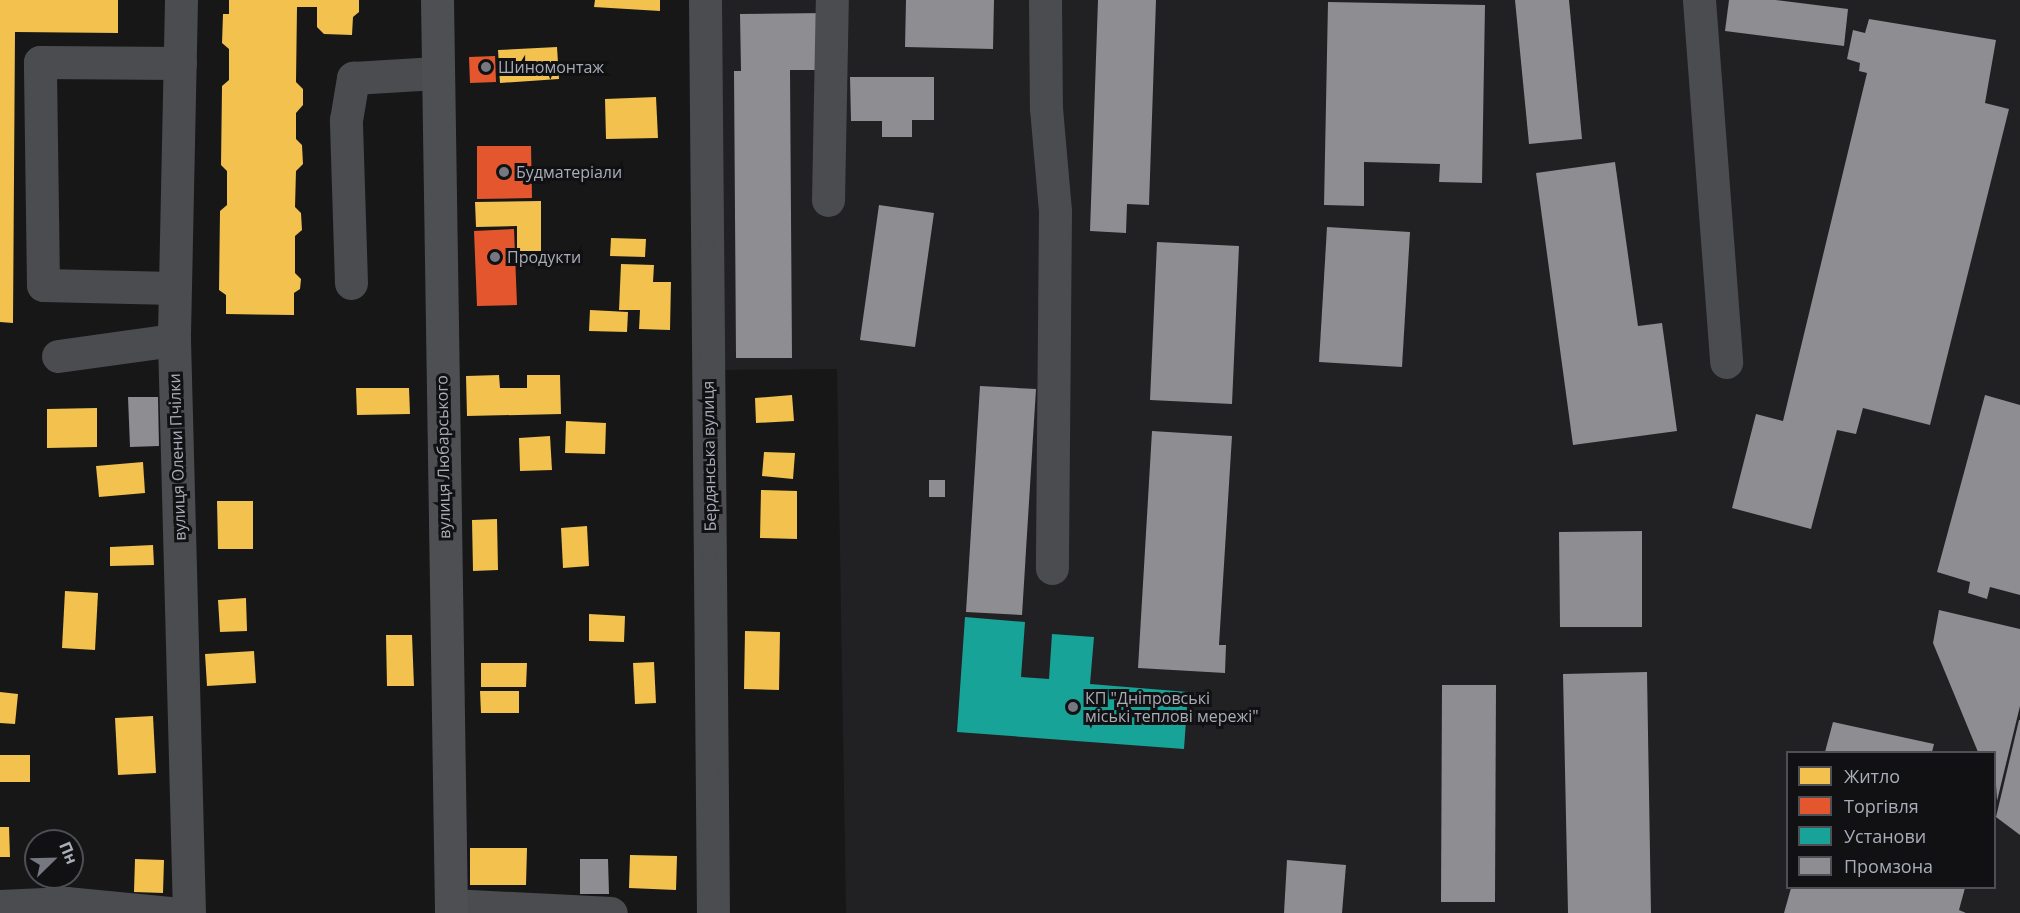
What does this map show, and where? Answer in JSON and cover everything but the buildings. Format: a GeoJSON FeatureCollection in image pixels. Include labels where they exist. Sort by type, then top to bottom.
{"type":"FeatureCollection","features":[{"type":"Feature","properties":{"kind":"main road","name":"вулиця Любарського"},"geometry":{"type":"LineString","coordinates":[[437,0],[436,73],[451,909]]}},
{"type":"Feature","properties":{"kind":"street","name":"вулиця Олени Пчілки"},"geometry":{"type":"LineString","coordinates":[[182,0],[174,340],[189,913]]}},
{"type":"Feature","properties":{"kind":"street","name":"Бердянська вулиця"},"geometry":{"type":"LineString","coordinates":[[705,0],[713,913]]}},
{"type":"Feature","properties":{"kind":"street"},"geometry":{"type":"LineString","coordinates":[[828,200],[832,0]]}},
{"type":"Feature","properties":{"kind":"street"},"geometry":{"type":"LineString","coordinates":[[1045,0],[1046,108],[1054,211],[1052,568]]}},
{"type":"Feature","properties":{"kind":"street"},"geometry":{"type":"LineString","coordinates":[[1699,0],[1726,362]]}},
{"type":"Feature","properties":{"kind":"street"},"geometry":{"type":"LineString","coordinates":[[174,288],[43,285],[40,62],[180,63]]}},
{"type":"Feature","properties":{"kind":"street"},"geometry":{"type":"LineString","coordinates":[[351,283],[346,120],[353,78],[436,73]]}},
{"type":"Feature","properties":{"kind":"street"},"geometry":{"type":"LineString","coordinates":[[58,356],[174,340]]}},
{"type":"Feature","properties":{"kind":"street"},"geometry":{"type":"LineString","coordinates":[[0,906],[66,903],[170,913]]}},
{"type":"Feature","properties":{"kind":"street"},"geometry":{"type":"LineString","coordinates":[[451,909],[611,913]]}},
{"type":"Feature","properties":{"kind":"shaded area"},"geometry":{"type":"Polygon","coordinates":[[[717,0],[2020,0],[2020,913],[846,913],[837,369],[720,370],[717,0]]]}},
{"type":"Feature","properties":{"kind":"tram line"},"geometry":{"type":"LineString","coordinates":[[698,0],[706,913]]}},
{"type":"Feature","properties":{"kind":"tram line"},"geometry":{"type":"LineString","coordinates":[[712,0],[720,913]]}},
{"type":"Feature","properties":{"kind":"place","name":"Шиномонтаж"},"geometry":{"type":"Point","coordinates":[486,67]}},
{"type":"Feature","properties":{"kind":"place","name":"Будматеріали"},"geometry":{"type":"Point","coordinates":[504,172]}},
{"type":"Feature","properties":{"kind":"place","name":"Продукти"},"geometry":{"type":"Point","coordinates":[495,257]}},
{"type":"Feature","properties":{"kind":"place","name":"КП \"Дніпровські міські теплові мережі\""},"geometry":{"type":"Point","coordinates":[1073,707]}}]}
